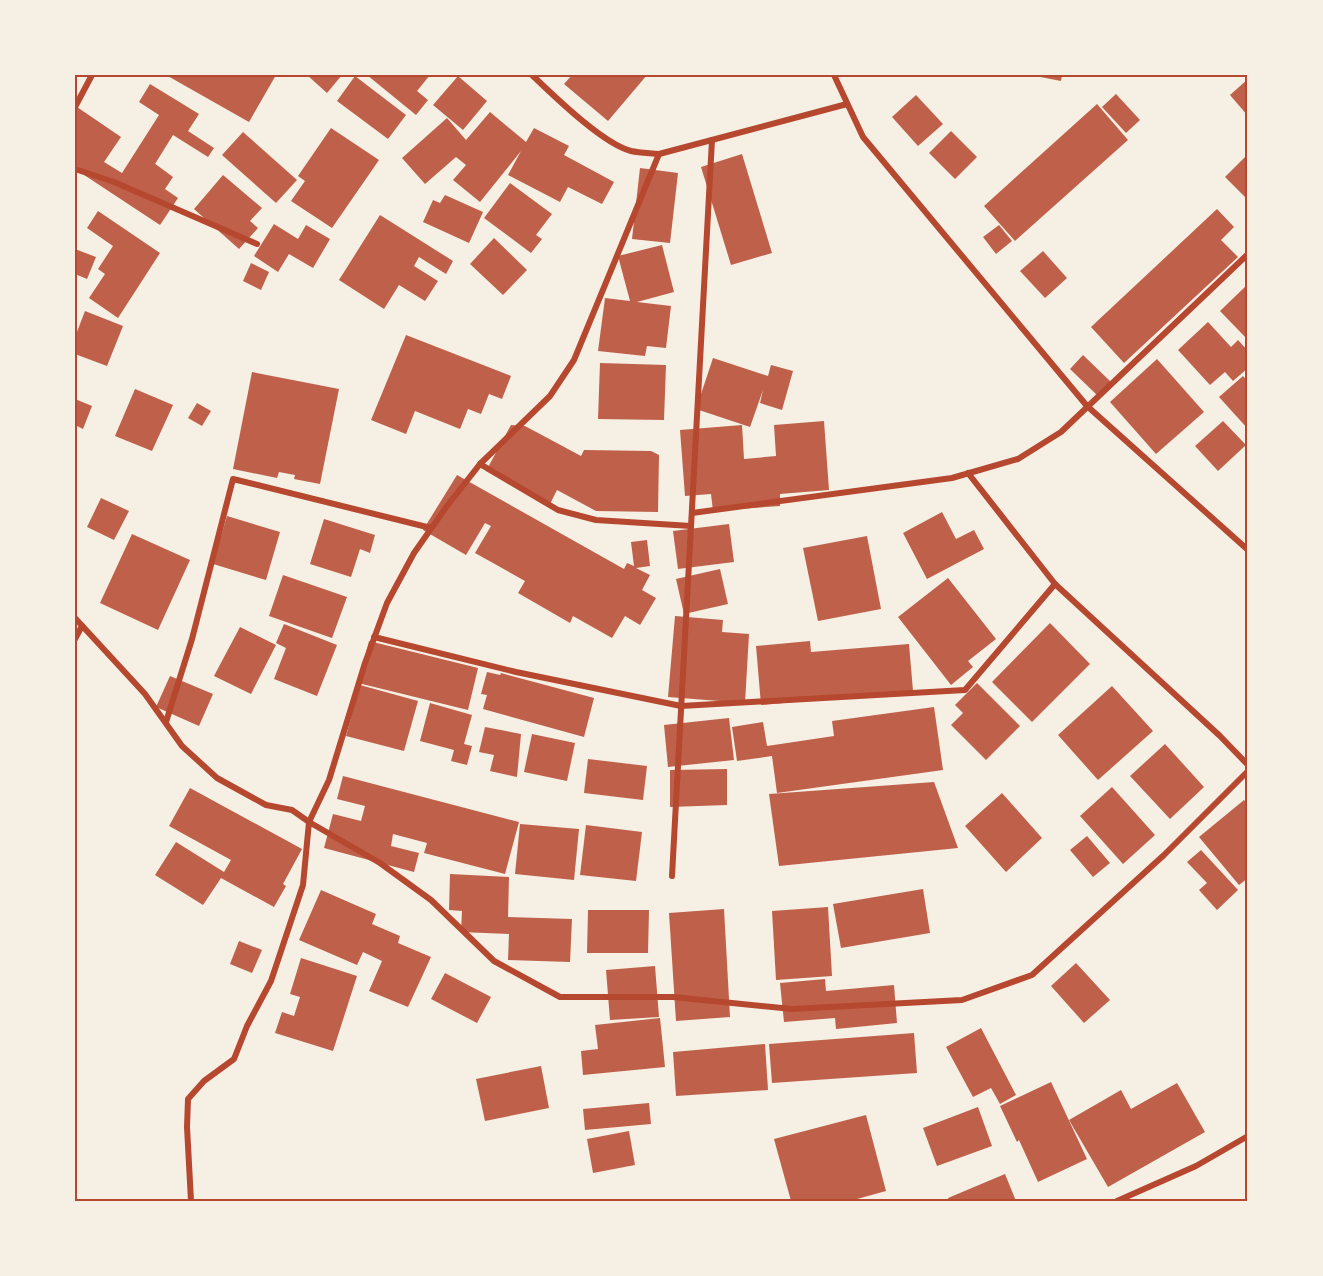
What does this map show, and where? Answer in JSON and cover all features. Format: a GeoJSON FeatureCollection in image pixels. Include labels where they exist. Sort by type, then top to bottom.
{"type":"FeatureCollection","features":[{"type":"Feature","properties":{"kind":"street"},"geometry":{"type":"LineString","coordinates":[[75,106],[92,75]]}},
{"type":"Feature","properties":{"kind":"street"},"geometry":{"type":"LineString","coordinates":[[532,75],[561,102],[609,140],[630,151],[659,154],[847,104]]}},
{"type":"Feature","properties":{"kind":"street"},"geometry":{"type":"LineString","coordinates":[[834,75],[863,137],[1088,406],[1248,550]]}},
{"type":"Feature","properties":{"kind":"street"},"geometry":{"type":"LineString","coordinates":[[672,876],[712,140]]}},
{"type":"Feature","properties":{"kind":"street"},"geometry":{"type":"LineString","coordinates":[[191,1201],[189,1099],[204,1081],[234,1059],[247,1026],[271,981],[303,885],[309,822],[329,780],[387,603],[414,553],[480,464],[550,396],[574,360],[659,154]]}},
{"type":"Feature","properties":{"kind":"street"},"geometry":{"type":"LineString","coordinates":[[75,170],[114,182],[257,244]]}},
{"type":"Feature","properties":{"kind":"street"},"geometry":{"type":"LineString","coordinates":[[692,513],[952,478],[1018,459],[1061,432],[1248,254]]}},
{"type":"Feature","properties":{"kind":"street"},"geometry":{"type":"LineString","coordinates":[[480,464],[558,510],[596,520],[691,526]]}},
{"type":"Feature","properties":{"kind":"street"},"geometry":{"type":"LineString","coordinates":[[968,473],[1055,584],[1220,736],[1248,765]]}},
{"type":"Feature","properties":{"kind":"street"},"geometry":{"type":"LineString","coordinates":[[166,722],[192,639],[233,479],[431,528]]}},
{"type":"Feature","properties":{"kind":"street"},"geometry":{"type":"LineString","coordinates":[[374,637],[516,672],[681,705],[965,690],[1055,584]]}},
{"type":"Feature","properties":{"kind":"street"},"geometry":{"type":"LineString","coordinates":[[75,618],[145,694],[182,746],[218,778],[266,805],[292,810],[380,863],[431,900],[494,961],[560,996],[674,997],[792,1009],[962,1000],[1032,975],[1164,855],[1248,771]]}},
{"type":"Feature","properties":{"kind":"street"},"geometry":{"type":"LineString","coordinates":[[75,639],[82,626]]}},
{"type":"Feature","properties":{"kind":"street"},"geometry":{"type":"LineString","coordinates":[[1117,1201],[1196,1166],[1248,1136]]}},
{"type":"Feature","properties":{"kind":"building"},"geometry":{"type":"Polygon","coordinates":[[[166,75],[276,75],[249,122],[166,75]]]}},
{"type":"Feature","properties":{"kind":"building"},"geometry":{"type":"Polygon","coordinates":[[[307,75],[342,75],[327,93],[307,75]]]}},
{"type":"Feature","properties":{"kind":"building"},"geometry":{"type":"Polygon","coordinates":[[[367,75],[430,75],[417,91],[428,100],[416,115],[367,75]]]}},
{"type":"Feature","properties":{"kind":"building"},"geometry":{"type":"Polygon","coordinates":[[[572,75],[647,75],[608,121],[564,84],[572,75]]]}},
{"type":"Feature","properties":{"kind":"building"},"geometry":{"type":"Polygon","coordinates":[[[1030,75],[1062,75],[1061,81],[1030,75]]]}},
{"type":"Feature","properties":{"kind":"building"},"geometry":{"type":"Polygon","coordinates":[[[355,76],[406,115],[388,139],[337,101],[355,76]]]}},
{"type":"Feature","properties":{"kind":"building"},"geometry":{"type":"Polygon","coordinates":[[[458,76],[487,101],[463,130],[433,105],[458,76]]]}},
{"type":"Feature","properties":{"kind":"building"},"geometry":{"type":"Polygon","coordinates":[[[1248,79],[1248,116],[1230,95],[1248,79]]]}},
{"type":"Feature","properties":{"kind":"building"},"geometry":{"type":"Polygon","coordinates":[[[150,84],[199,114],[188,131],[214,148],[208,157],[173,135],[155,164],[173,177],[165,189],[178,198],[160,225],[75,169],[77,107],[121,137],[104,162],[122,173],[159,115],[139,102],[150,84]]]}},
{"type":"Feature","properties":{"kind":"building"},"geometry":{"type":"Polygon","coordinates":[[[1116,94],[1140,120],[1126,133],[1102,107],[1116,94]]]}},
{"type":"Feature","properties":{"kind":"building"},"geometry":{"type":"Polygon","coordinates":[[[916,95],[943,124],[918,146],[892,117],[916,95]]]}},
{"type":"Feature","properties":{"kind":"building"},"geometry":{"type":"Polygon","coordinates":[[[1097,104],[1128,140],[1015,241],[984,206],[1097,104]]]}},
{"type":"Feature","properties":{"kind":"building"},"geometry":{"type":"Polygon","coordinates":[[[490,112],[526,142],[534,128],[569,146],[564,155],[614,182],[602,204],[568,187],[560,202],[508,175],[521,151],[480,202],[453,180],[466,165],[456,157],[425,184],[402,158],[447,118],[466,140],[490,112]]]}},
{"type":"Feature","properties":{"kind":"building"},"geometry":{"type":"Polygon","coordinates":[[[331,128],[379,160],[332,228],[291,201],[305,181],[298,176],[331,128]]]}},
{"type":"Feature","properties":{"kind":"building"},"geometry":{"type":"Polygon","coordinates":[[[951,131],[977,157],[955,179],[929,153],[951,131]]]}},
{"type":"Feature","properties":{"kind":"building"},"geometry":{"type":"Polygon","coordinates":[[[243,132],[297,180],[276,203],[222,155],[243,132]]]}},
{"type":"Feature","properties":{"kind":"building"},"geometry":{"type":"Polygon","coordinates":[[[742,154],[772,253],[731,265],[701,167],[742,154]]]}},
{"type":"Feature","properties":{"kind":"building"},"geometry":{"type":"Polygon","coordinates":[[[1248,154],[1248,200],[1225,177],[1248,154]]]}},
{"type":"Feature","properties":{"kind":"building"},"geometry":{"type":"Polygon","coordinates":[[[640,168],[678,173],[670,243],[632,239],[640,168]]]}},
{"type":"Feature","properties":{"kind":"building"},"geometry":{"type":"Polygon","coordinates":[[[223,175],[262,208],[250,221],[258,228],[239,249],[194,209],[223,175]]]}},
{"type":"Feature","properties":{"kind":"building"},"geometry":{"type":"Polygon","coordinates":[[[510,183],[552,214],[536,235],[542,239],[531,253],[484,218],[510,183]]]}},
{"type":"Feature","properties":{"kind":"building"},"geometry":{"type":"Polygon","coordinates":[[[445,195],[483,212],[469,243],[423,222],[433,200],[440,203],[445,195]]]}},
{"type":"Feature","properties":{"kind":"building"},"geometry":{"type":"Polygon","coordinates":[[[1217,209],[1234,227],[1221,240],[1238,257],[1124,363],[1091,327],[1217,209]]]}},
{"type":"Feature","properties":{"kind":"building"},"geometry":{"type":"Polygon","coordinates":[[[98,211],[160,253],[118,318],[89,298],[105,274],[98,269],[113,246],[87,228],[98,211]]]}},
{"type":"Feature","properties":{"kind":"building"},"geometry":{"type":"Polygon","coordinates":[[[380,215],[453,261],[446,274],[419,257],[414,266],[438,281],[425,301],[399,285],[384,309],[339,280],[380,215]]]}},
{"type":"Feature","properties":{"kind":"building"},"geometry":{"type":"Polygon","coordinates":[[[274,224],[298,239],[306,225],[330,239],[313,268],[289,254],[278,272],[254,256],[274,224]]]}},
{"type":"Feature","properties":{"kind":"building"},"geometry":{"type":"Polygon","coordinates":[[[999,225],[1012,241],[996,254],[983,237],[999,225]]]}},
{"type":"Feature","properties":{"kind":"building"},"geometry":{"type":"Polygon","coordinates":[[[494,238],[527,270],[503,295],[470,264],[494,238]]]}},
{"type":"Feature","properties":{"kind":"building"},"geometry":{"type":"Polygon","coordinates":[[[662,245],[674,292],[637,302],[671,306],[666,348],[647,346],[645,356],[598,351],[605,298],[630,301],[618,256],[662,245]]]}},
{"type":"Feature","properties":{"kind":"building"},"geometry":{"type":"Polygon","coordinates":[[[75,249],[96,257],[87,279],[75,274],[75,249]]]}},
{"type":"Feature","properties":{"kind":"building"},"geometry":{"type":"Polygon","coordinates":[[[1043,251],[1067,278],[1045,298],[1020,271],[1043,251]]]}},
{"type":"Feature","properties":{"kind":"building"},"geometry":{"type":"Polygon","coordinates":[[[251,263],[269,272],[261,290],[243,281],[251,263]]]}},
{"type":"Feature","properties":{"kind":"building"},"geometry":{"type":"Polygon","coordinates":[[[1248,284],[1248,340],[1220,311],[1248,284]]]}},
{"type":"Feature","properties":{"kind":"building"},"geometry":{"type":"Polygon","coordinates":[[[85,311],[123,326],[107,366],[75,354],[75,337],[85,311]]]}},
{"type":"Feature","properties":{"kind":"building"},"geometry":{"type":"Polygon","coordinates":[[[1208,322],[1231,347],[1238,340],[1248,351],[1248,368],[1233,381],[1225,372],[1210,385],[1178,350],[1208,322]]]}},
{"type":"Feature","properties":{"kind":"building"},"geometry":{"type":"Polygon","coordinates":[[[406,335],[511,376],[502,399],[489,394],[481,414],[468,409],[460,429],[415,411],[406,434],[371,420],[406,335]]]}},
{"type":"Feature","properties":{"kind":"building"},"geometry":{"type":"Polygon","coordinates":[[[1083,355],[1112,383],[1098,396],[1070,369],[1083,355]]]}},
{"type":"Feature","properties":{"kind":"building"},"geometry":{"type":"Polygon","coordinates":[[[713,358],[768,376],[771,365],[793,371],[782,410],[760,403],[763,390],[750,427],[696,409],[713,358]]]}},
{"type":"Feature","properties":{"kind":"building"},"geometry":{"type":"Polygon","coordinates":[[[1157,359],[1204,412],[1156,454],[1110,402],[1157,359]]]}},
{"type":"Feature","properties":{"kind":"building"},"geometry":{"type":"Polygon","coordinates":[[[600,363],[666,365],[664,420],[598,419],[600,363]]]}},
{"type":"Feature","properties":{"kind":"building"},"geometry":{"type":"Polygon","coordinates":[[[252,372],[339,389],[320,484],[294,479],[295,475],[279,472],[277,478],[233,469],[252,372]]]}},
{"type":"Feature","properties":{"kind":"building"},"geometry":{"type":"Polygon","coordinates":[[[1243,376],[1248,382],[1248,429],[1219,397],[1243,376]]]}},
{"type":"Feature","properties":{"kind":"building"},"geometry":{"type":"Polygon","coordinates":[[[135,389],[173,405],[152,451],[115,436],[135,389]]]}},
{"type":"Feature","properties":{"kind":"building"},"geometry":{"type":"Polygon","coordinates":[[[75,399],[92,406],[83,429],[75,425],[75,399]]]}},
{"type":"Feature","properties":{"kind":"building"},"geometry":{"type":"Polygon","coordinates":[[[197,403],[211,411],[202,426],[188,418],[197,403]]]}},
{"type":"Feature","properties":{"kind":"building"},"geometry":{"type":"Polygon","coordinates":[[[824,421],[829,490],[780,494],[780,506],[713,511],[711,494],[685,496],[680,430],[742,425],[744,459],[776,456],[774,425],[824,421]]]}},
{"type":"Feature","properties":{"kind":"building"},"geometry":{"type":"Polygon","coordinates":[[[1223,421],[1246,445],[1218,471],[1195,446],[1223,421]]]}},
{"type":"Feature","properties":{"kind":"building"},"geometry":{"type":"Polygon","coordinates":[[[511,425],[525,426],[581,456],[584,450],[651,451],[659,455],[658,512],[596,511],[557,490],[550,504],[486,471],[511,425]]]}},
{"type":"Feature","properties":{"kind":"building"},"geometry":{"type":"Polygon","coordinates":[[[457,475],[624,569],[627,563],[634,566],[631,542],[647,540],[650,566],[636,568],[650,575],[642,590],[656,598],[640,625],[625,616],[612,638],[573,616],[570,623],[518,593],[525,581],[475,553],[491,526],[485,523],[466,555],[423,530],[457,475]]]}},
{"type":"Feature","properties":{"kind":"building"},"geometry":{"type":"Polygon","coordinates":[[[101,498],[129,511],[114,540],[87,527],[101,498]]]}},
{"type":"Feature","properties":{"kind":"building"},"geometry":{"type":"Polygon","coordinates":[[[942,512],[956,539],[974,530],[984,549],[927,579],[903,533],[942,512]]]}},
{"type":"Feature","properties":{"kind":"building"},"geometry":{"type":"Polygon","coordinates":[[[227,516],[280,532],[266,580],[213,564],[227,516]]]}},
{"type":"Feature","properties":{"kind":"building"},"geometry":{"type":"Polygon","coordinates":[[[324,519],[375,535],[370,553],[360,549],[351,577],[310,564],[324,519]]]}},
{"type":"Feature","properties":{"kind":"building"},"geometry":{"type":"Polygon","coordinates":[[[729,524],[734,562],[678,569],[673,531],[729,524]]]}},
{"type":"Feature","properties":{"kind":"building"},"geometry":{"type":"Polygon","coordinates":[[[132,534],[190,560],[158,630],[100,603],[132,534]]]}},
{"type":"Feature","properties":{"kind":"building"},"geometry":{"type":"Polygon","coordinates":[[[867,536],[881,609],[818,621],[803,548],[867,536]]]}},
{"type":"Feature","properties":{"kind":"building"},"geometry":{"type":"Polygon","coordinates":[[[720,569],[728,604],[684,614],[676,579],[720,569]]]}},
{"type":"Feature","properties":{"kind":"building"},"geometry":{"type":"Polygon","coordinates":[[[283,575],[347,597],[332,638],[269,616],[283,575]]]}},
{"type":"Feature","properties":{"kind":"building"},"geometry":{"type":"Polygon","coordinates":[[[948,578],[996,639],[968,661],[973,667],[951,685],[898,617],[948,578]]]}},
{"type":"Feature","properties":{"kind":"building"},"geometry":{"type":"Polygon","coordinates":[[[675,616],[723,620],[722,632],[749,634],[745,703],[668,697],[675,616]]]}},
{"type":"Feature","properties":{"kind":"building"},"geometry":{"type":"Polygon","coordinates":[[[1050,623],[1090,664],[1032,722],[992,682],[1050,623]]]}},
{"type":"Feature","properties":{"kind":"building"},"geometry":{"type":"Polygon","coordinates":[[[284,624],[337,645],[317,696],[274,679],[286,648],[276,643],[284,624]]]}},
{"type":"Feature","properties":{"kind":"building"},"geometry":{"type":"Polygon","coordinates":[[[240,627],[276,645],[251,694],[214,676],[240,627]]]}},
{"type":"Feature","properties":{"kind":"building"},"geometry":{"type":"Polygon","coordinates":[[[369,641],[478,668],[468,710],[358,683],[369,641]]]}},
{"type":"Feature","properties":{"kind":"building"},"geometry":{"type":"Polygon","coordinates":[[[810,641],[811,652],[909,644],[913,691],[761,705],[756,646],[810,641]]]}},
{"type":"Feature","properties":{"kind":"building"},"geometry":{"type":"Polygon","coordinates":[[[487,672],[500,675],[501,673],[594,698],[584,737],[483,709],[487,695],[481,694],[487,672]]]}},
{"type":"Feature","properties":{"kind":"building"},"geometry":{"type":"Polygon","coordinates":[[[170,676],[213,694],[199,726],[156,707],[170,676]]]}},
{"type":"Feature","properties":{"kind":"building"},"geometry":{"type":"Polygon","coordinates":[[[977,683],[1020,726],[986,760],[951,725],[963,713],[955,705],[977,683]]]}},
{"type":"Feature","properties":{"kind":"building"},"geometry":{"type":"Polygon","coordinates":[[[360,685],[418,701],[404,751],[346,736],[360,685]]]}},
{"type":"Feature","properties":{"kind":"building"},"geometry":{"type":"Polygon","coordinates":[[[1112,686],[1153,731],[1098,780],[1058,735],[1112,686]]]}},
{"type":"Feature","properties":{"kind":"building"},"geometry":{"type":"Polygon","coordinates":[[[430,703],[472,715],[464,744],[472,746],[467,765],[451,761],[454,750],[420,741],[430,703]]]}},
{"type":"Feature","properties":{"kind":"building"},"geometry":{"type":"Polygon","coordinates":[[[934,707],[943,770],[777,793],[772,756],[737,761],[732,727],[763,722],[767,746],[834,736],[832,721],[934,707]]]}},
{"type":"Feature","properties":{"kind":"building"},"geometry":{"type":"Polygon","coordinates":[[[729,718],[734,760],[668,767],[664,725],[729,718]]]}},
{"type":"Feature","properties":{"kind":"building"},"geometry":{"type":"Polygon","coordinates":[[[485,727],[521,734],[517,777],[490,771],[494,755],[479,752],[485,727]]]}},
{"type":"Feature","properties":{"kind":"building"},"geometry":{"type":"Polygon","coordinates":[[[532,734],[575,743],[567,781],[524,772],[532,734]]]}},
{"type":"Feature","properties":{"kind":"building"},"geometry":{"type":"Polygon","coordinates":[[[1165,744],[1204,787],[1170,819],[1130,776],[1165,744]]]}},
{"type":"Feature","properties":{"kind":"building"},"geometry":{"type":"Polygon","coordinates":[[[588,759],[647,766],[643,800],[584,793],[588,759]]]}},
{"type":"Feature","properties":{"kind":"building"},"geometry":{"type":"Polygon","coordinates":[[[727,769],[727,805],[670,807],[670,770],[727,769]]]}},
{"type":"Feature","properties":{"kind":"building"},"geometry":{"type":"Polygon","coordinates":[[[343,776],[519,822],[505,874],[424,853],[427,843],[393,834],[391,846],[419,853],[414,872],[324,848],[333,814],[361,821],[365,806],[337,799],[343,776]]]}},
{"type":"Feature","properties":{"kind":"building"},"geometry":{"type":"Polygon","coordinates":[[[934,782],[958,848],[779,866],[769,794],[934,782]]]}},
{"type":"Feature","properties":{"kind":"building"},"geometry":{"type":"Polygon","coordinates":[[[1112,787],[1155,835],[1123,864],[1080,816],[1112,787]]]}},
{"type":"Feature","properties":{"kind":"building"},"geometry":{"type":"Polygon","coordinates":[[[190,788],[302,849],[283,884],[286,886],[274,907],[221,878],[203,905],[155,875],[176,842],[224,872],[231,860],[169,826],[190,788]]]}},
{"type":"Feature","properties":{"kind":"building"},"geometry":{"type":"Polygon","coordinates":[[[1002,793],[1042,838],[1006,872],[965,826],[1002,793]]]}},
{"type":"Feature","properties":{"kind":"building"},"geometry":{"type":"Polygon","coordinates":[[[1244,800],[1248,805],[1248,878],[1239,885],[1199,837],[1244,800]]]}},
{"type":"Feature","properties":{"kind":"building"},"geometry":{"type":"Polygon","coordinates":[[[520,824],[579,829],[574,880],[515,874],[520,824]]]}},
{"type":"Feature","properties":{"kind":"building"},"geometry":{"type":"Polygon","coordinates":[[[586,825],[642,832],[636,881],[580,875],[586,825]]]}},
{"type":"Feature","properties":{"kind":"building"},"geometry":{"type":"Polygon","coordinates":[[[1087,836],[1110,863],[1093,877],[1070,850],[1087,836]]]}},
{"type":"Feature","properties":{"kind":"building"},"geometry":{"type":"Polygon","coordinates":[[[1201,850],[1238,890],[1217,910],[1199,890],[1207,883],[1187,862],[1201,850]]]}},
{"type":"Feature","properties":{"kind":"building"},"geometry":{"type":"Polygon","coordinates":[[[450,874],[509,877],[508,917],[572,919],[570,962],[508,960],[509,934],[461,932],[462,911],[449,910],[450,874]]]}},
{"type":"Feature","properties":{"kind":"building"},"geometry":{"type":"Polygon","coordinates":[[[923,889],[930,933],[841,948],[833,904],[923,889]]]}},
{"type":"Feature","properties":{"kind":"building"},"geometry":{"type":"Polygon","coordinates":[[[321,890],[376,914],[372,924],[400,936],[398,943],[431,957],[408,1007],[369,991],[382,961],[363,952],[357,965],[299,940],[321,890]]]}},
{"type":"Feature","properties":{"kind":"building"},"geometry":{"type":"Polygon","coordinates":[[[828,907],[832,976],[776,980],[772,911],[828,907]]]}},
{"type":"Feature","properties":{"kind":"building"},"geometry":{"type":"Polygon","coordinates":[[[724,909],[730,1017],[676,1021],[669,913],[724,909]]]}},
{"type":"Feature","properties":{"kind":"building"},"geometry":{"type":"Polygon","coordinates":[[[588,910],[649,910],[648,953],[587,953],[588,910]]]}},
{"type":"Feature","properties":{"kind":"building"},"geometry":{"type":"Polygon","coordinates":[[[239,941],[262,950],[252,973],[230,964],[239,941]]]}},
{"type":"Feature","properties":{"kind":"building"},"geometry":{"type":"Polygon","coordinates":[[[301,958],[357,976],[333,1051],[275,1033],[282,1012],[294,1016],[300,997],[290,994],[301,958]]]}},
{"type":"Feature","properties":{"kind":"building"},"geometry":{"type":"Polygon","coordinates":[[[1076,963],[1110,1000],[1084,1023],[1051,986],[1076,963]]]}},
{"type":"Feature","properties":{"kind":"building"},"geometry":{"type":"Polygon","coordinates":[[[655,966],[659,1017],[610,1020],[606,970],[655,966]]]}},
{"type":"Feature","properties":{"kind":"building"},"geometry":{"type":"Polygon","coordinates":[[[445,973],[491,997],[477,1023],[431,999],[445,973]]]}},
{"type":"Feature","properties":{"kind":"building"},"geometry":{"type":"Polygon","coordinates":[[[825,979],[826,991],[894,985],[897,1023],[836,1029],[835,1018],[784,1022],[780,983],[825,979]]]}},
{"type":"Feature","properties":{"kind":"building"},"geometry":{"type":"Polygon","coordinates":[[[660,1018],[665,1067],[583,1075],[581,1051],[598,1049],[595,1025],[660,1018]]]}},
{"type":"Feature","properties":{"kind":"building"},"geometry":{"type":"Polygon","coordinates":[[[981,1028],[1016,1095],[1000,1104],[991,1088],[973,1097],[946,1047],[981,1028]]]}},
{"type":"Feature","properties":{"kind":"building"},"geometry":{"type":"Polygon","coordinates":[[[914,1033],[917,1073],[772,1083],[769,1044],[914,1033]]]}},
{"type":"Feature","properties":{"kind":"building"},"geometry":{"type":"Polygon","coordinates":[[[765,1044],[768,1090],[676,1096],[673,1052],[765,1044]]]}},
{"type":"Feature","properties":{"kind":"building"},"geometry":{"type":"Polygon","coordinates":[[[541,1066],[549,1108],[485,1121],[476,1079],[541,1066]]]}},
{"type":"Feature","properties":{"kind":"building"},"geometry":{"type":"Polygon","coordinates":[[[1051,1082],[1087,1159],[1038,1182],[1000,1106],[1051,1082]]]}},
{"type":"Feature","properties":{"kind":"building"},"geometry":{"type":"Polygon","coordinates":[[[1177,1083],[1205,1132],[1108,1187],[1069,1120],[1121,1090],[1131,1109],[1177,1083]]]}},
{"type":"Feature","properties":{"kind":"building"},"geometry":{"type":"Polygon","coordinates":[[[649,1103],[651,1124],[585,1130],[583,1109],[649,1103]]]}},
{"type":"Feature","properties":{"kind":"building"},"geometry":{"type":"Polygon","coordinates":[[[978,1107],[992,1146],[937,1166],[923,1128],[978,1107]]]}},
{"type":"Feature","properties":{"kind":"building"},"geometry":{"type":"Polygon","coordinates":[[[866,1115],[886,1191],[850,1201],[791,1201],[774,1139],[866,1115]]]}},
{"type":"Feature","properties":{"kind":"building"},"geometry":{"type":"Polygon","coordinates":[[[629,1131],[635,1165],[593,1173],[587,1139],[629,1131]]]}},
{"type":"Feature","properties":{"kind":"building"},"geometry":{"type":"Polygon","coordinates":[[[1005,1174],[1016,1201],[949,1201],[948,1198],[1005,1174]]]}}]}
